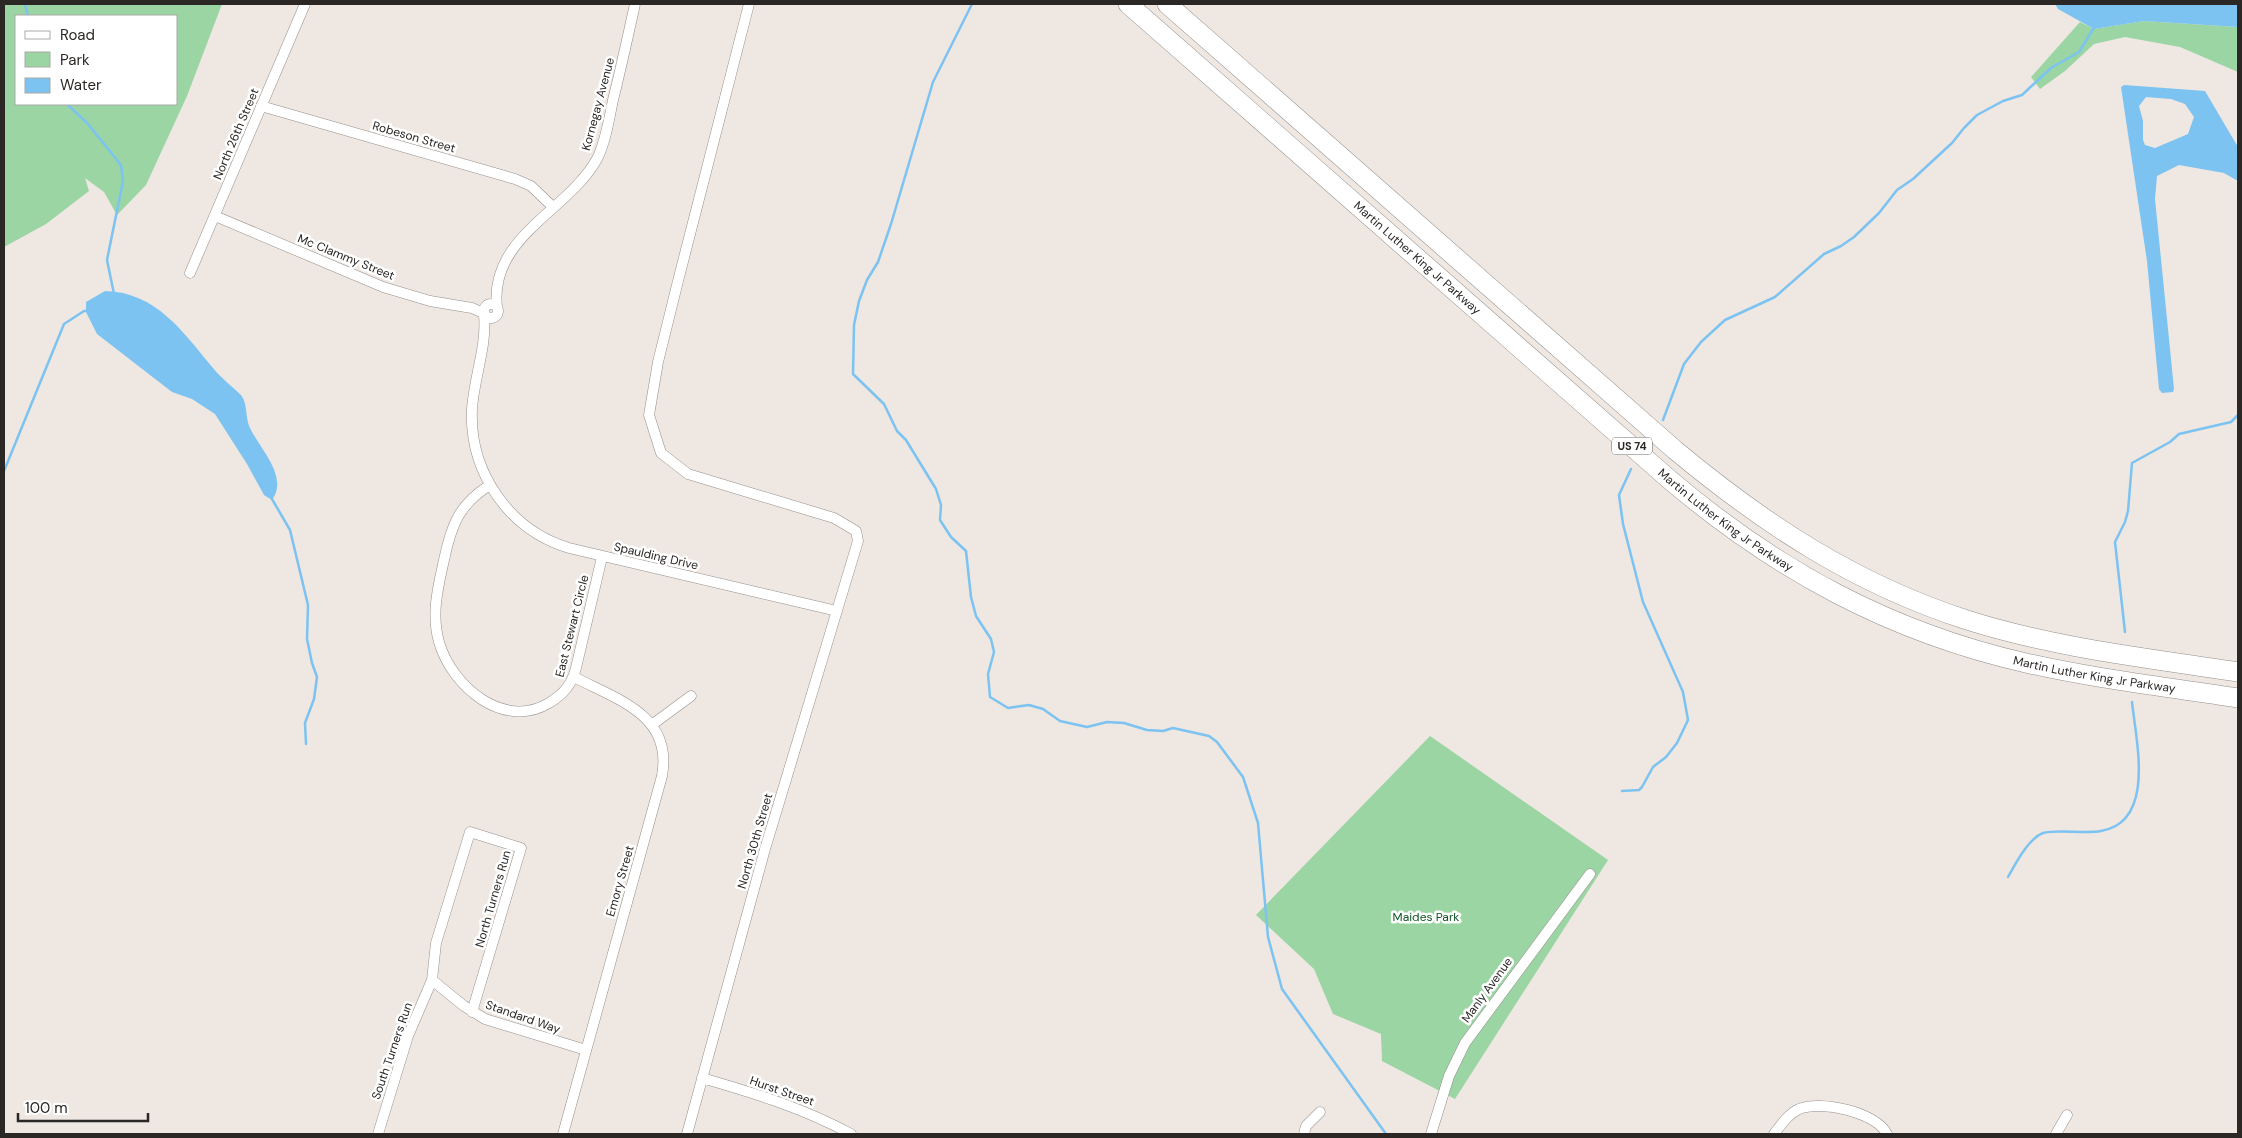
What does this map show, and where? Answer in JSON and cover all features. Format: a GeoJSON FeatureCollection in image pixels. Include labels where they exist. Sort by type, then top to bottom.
{"type":"FeatureCollection","features":[{"type":"Feature","properties":{"kind":"highway","name":"Martin Luther King Jr Parkway"},"geometry":{"type":"LineString","coordinates":[[1128,4],[1676,486],[1723,523],[1789,568],[1869,611],[1905,626],[1976,650],[2056,669],[2238,698]]}},
{"type":"Feature","properties":{"kind":"highway","name":"Martin Luther King Jr Parkway"},"geometry":{"type":"LineString","coordinates":[[1167,4],[1668,444],[1731,496],[1783,533],[1844,569],[1873,583],[1934,609],[1968,620],[2068,645],[2238,672]]}},
{"type":"Feature","properties":{"kind":"street","name":"North 26th Street"},"geometry":{"type":"LineString","coordinates":[[190,273],[305,4]]}},
{"type":"Feature","properties":{"kind":"street","name":"Kornegay Avenue"},"geometry":{"type":"LineString","coordinates":[[490,486],[477,456],[472,428],[472,407],[489,310],[496,295],[501,272],[514,248],[553,207],[581,183],[600,152],[607,130],[633,4]]}},
{"type":"Feature","properties":{"kind":"street","name":"North 30th Street"},"geometry":{"type":"LineString","coordinates":[[687,1134],[765,849],[858,541],[856,531],[834,518],[688,474],[661,453],[649,415],[658,362],[749,4]]}},
{"type":"Feature","properties":{"kind":"street","name":"Robeson Street"},"geometry":{"type":"LineString","coordinates":[[261,106],[515,179],[531,186],[553,207]]}},
{"type":"Feature","properties":{"kind":"street","name":"Mc Clammy Street"},"geometry":{"type":"LineString","coordinates":[[215,216],[383,287],[430,301],[489,310]]}},
{"type":"Feature","properties":{"kind":"street","name":"Spaulding Drive"},"geometry":{"type":"LineString","coordinates":[[490,486],[508,510],[538,535],[557,544],[837,611]]}},
{"type":"Feature","properties":{"kind":"street","name":"East Stewart Circle"},"geometry":{"type":"LineString","coordinates":[[490,486],[469,501],[451,531],[439,584],[435,614],[436,627],[443,654],[458,677],[475,694],[490,705],[514,711],[534,710],[551,702],[566,689],[574,677],[602,556]]}},
{"type":"Feature","properties":{"kind":"street","name":"Emory Street"},"geometry":{"type":"LineString","coordinates":[[563,1134],[662,776],[664,758],[662,743],[653,724],[631,707],[574,677]]}},
{"type":"Feature","properties":{"kind":"street"},"geometry":{"type":"LineString","coordinates":[[653,724],[691,696]]}},
{"type":"Feature","properties":{"kind":"street","name":"North Turners Run"},"geometry":{"type":"LineString","coordinates":[[432,980],[436,943],[470,832],[521,848],[472,1012]]}},
{"type":"Feature","properties":{"kind":"street","name":"Manly Avenue"},"geometry":{"type":"LineString","coordinates":[[1432,1134],[1449,1076],[1465,1043],[1590,874]]}},
{"type":"Feature","properties":{"kind":"street","name":"Standard Way"},"geometry":{"type":"LineString","coordinates":[[432,980],[472,1012],[500,1025],[586,1050]]}},
{"type":"Feature","properties":{"kind":"street","name":"South Turners Run"},"geometry":{"type":"LineString","coordinates":[[381,1134],[408,1036],[432,980]]}},
{"type":"Feature","properties":{"kind":"street","name":"Hurst Street"},"geometry":{"type":"LineString","coordinates":[[702,1078],[801,1109],[851,1134]]}},
{"type":"Feature","properties":{"kind":"street"},"geometry":{"type":"LineString","coordinates":[[1774,1134],[1794,1112],[1811,1106],[1860,1114],[1877,1122],[1887,1134]]}},
{"type":"Feature","properties":{"kind":"street"},"geometry":{"type":"LineString","coordinates":[[1304,1134],[1306,1126],[1320,1112]]}},
{"type":"Feature","properties":{"kind":"street"},"geometry":{"type":"LineString","coordinates":[[2056,1134],[2067,1115]]}},
{"type":"Feature","properties":{"kind":"green space"},"geometry":{"type":"Polygon","coordinates":[[[4,4],[222,4],[187,96],[146,185],[117,215],[104,192],[85,178],[89,191],[46,224],[4,247],[4,4]]]}},
{"type":"Feature","properties":{"kind":"green space"},"geometry":{"type":"Polygon","coordinates":[[[2144,21],[2238,27],[2238,72],[2180,47],[2125,37],[2094,44],[2065,71],[2040,89],[2031,77],[2080,22],[2094,29],[2144,21]]]}},
{"type":"Feature","properties":{"kind":"green space","name":"Maides Park"},"geometry":{"type":"Polygon","coordinates":[[[1430,736],[1608,860],[1455,1099],[1382,1061],[1381,1034],[1333,1014],[1314,969],[1256,915],[1430,736]]]}},
{"type":"Feature","properties":{"kind":"water"},"geometry":{"type":"Polygon","coordinates":[[[2055,4],[2238,4],[2238,27],[2144,21],[2094,29],[2058,9],[2055,4]]]}},
{"type":"Feature","properties":{"kind":"water"},"geometry":{"type":"Polygon","coordinates":[[[2124,85],[2205,91],[2238,147],[2238,181],[2224,173],[2179,165],[2157,176],[2155,199],[2173,392],[2162,393],[2159,389],[2147,261],[2121,87],[2124,85]],[[2146,97],[2139,106],[2143,121],[2143,140],[2145,145],[2155,148],[2188,134],[2194,117],[2185,104],[2171,99],[2146,97]]]}},
{"type":"Feature","properties":{"kind":"water"},"geometry":{"type":"Polygon","coordinates":[[[105,291],[123,293],[139,298],[154,306],[179,328],[216,372],[241,395],[245,403],[250,428],[275,473],[276,491],[272,500],[264,495],[215,414],[192,399],[172,392],[97,334],[86,312],[86,302],[105,291]]]}},
{"type":"Feature","properties":{"kind":"waterway"},"geometry":{"type":"LineString","coordinates":[[25,4],[28,15]]}},
{"type":"Feature","properties":{"kind":"waterway"},"geometry":{"type":"LineString","coordinates":[[972,4],[933,82],[891,224],[878,262],[867,280],[859,301],[854,325],[853,374],[884,404],[897,431],[906,440],[936,489],[941,505],[940,520],[951,537],[966,551],[971,597],[976,616],[991,639],[994,652],[988,674],[990,697],[1008,708],[1029,705],[1043,709],[1060,721],[1087,727],[1107,722],[1124,723],[1147,730],[1163,731],[1173,728],[1209,736],[1217,742],[1243,777],[1258,823],[1268,937],[1282,989],[1386,1134]]}},
{"type":"Feature","properties":{"kind":"waterway"},"geometry":{"type":"LineString","coordinates":[[1663,420],[1684,364],[1701,342],[1725,320],[1775,297],[1824,254],[1854,237],[1879,213],[1897,190],[1913,179],[1952,143],[1977,115],[2003,101],[2022,95],[2051,68],[2079,52],[2095,26]]}},
{"type":"Feature","properties":{"kind":"waterway"},"geometry":{"type":"LineString","coordinates":[[68,105],[88,124],[121,165],[123,181],[107,260],[114,294]]}},
{"type":"Feature","properties":{"kind":"waterway"},"geometry":{"type":"LineString","coordinates":[[4,471],[64,324],[84,311],[88,311]]}},
{"type":"Feature","properties":{"kind":"waterway"},"geometry":{"type":"LineString","coordinates":[[2125,632],[2115,542],[2128,511],[2132,463],[2170,442],[2179,434],[2231,422],[2238,415]]}},
{"type":"Feature","properties":{"kind":"waterway"},"geometry":{"type":"LineString","coordinates":[[1622,791],[1639,790],[1642,787],[1653,767],[1666,757],[1677,743],[1688,720],[1683,692],[1643,602],[1623,524],[1619,495],[1631,469]]}},
{"type":"Feature","properties":{"kind":"waterway"},"geometry":{"type":"LineString","coordinates":[[272,499],[290,530],[308,605],[307,639],[317,677],[314,699],[305,723],[306,744]]}},
{"type":"Feature","properties":{"kind":"waterway"},"geometry":{"type":"LineString","coordinates":[[2008,877],[2027,846],[2032,840],[2043,833],[2055,831],[2101,831],[2118,824],[2130,813],[2136,797],[2139,778],[2137,737],[2132,702]]}}]}
